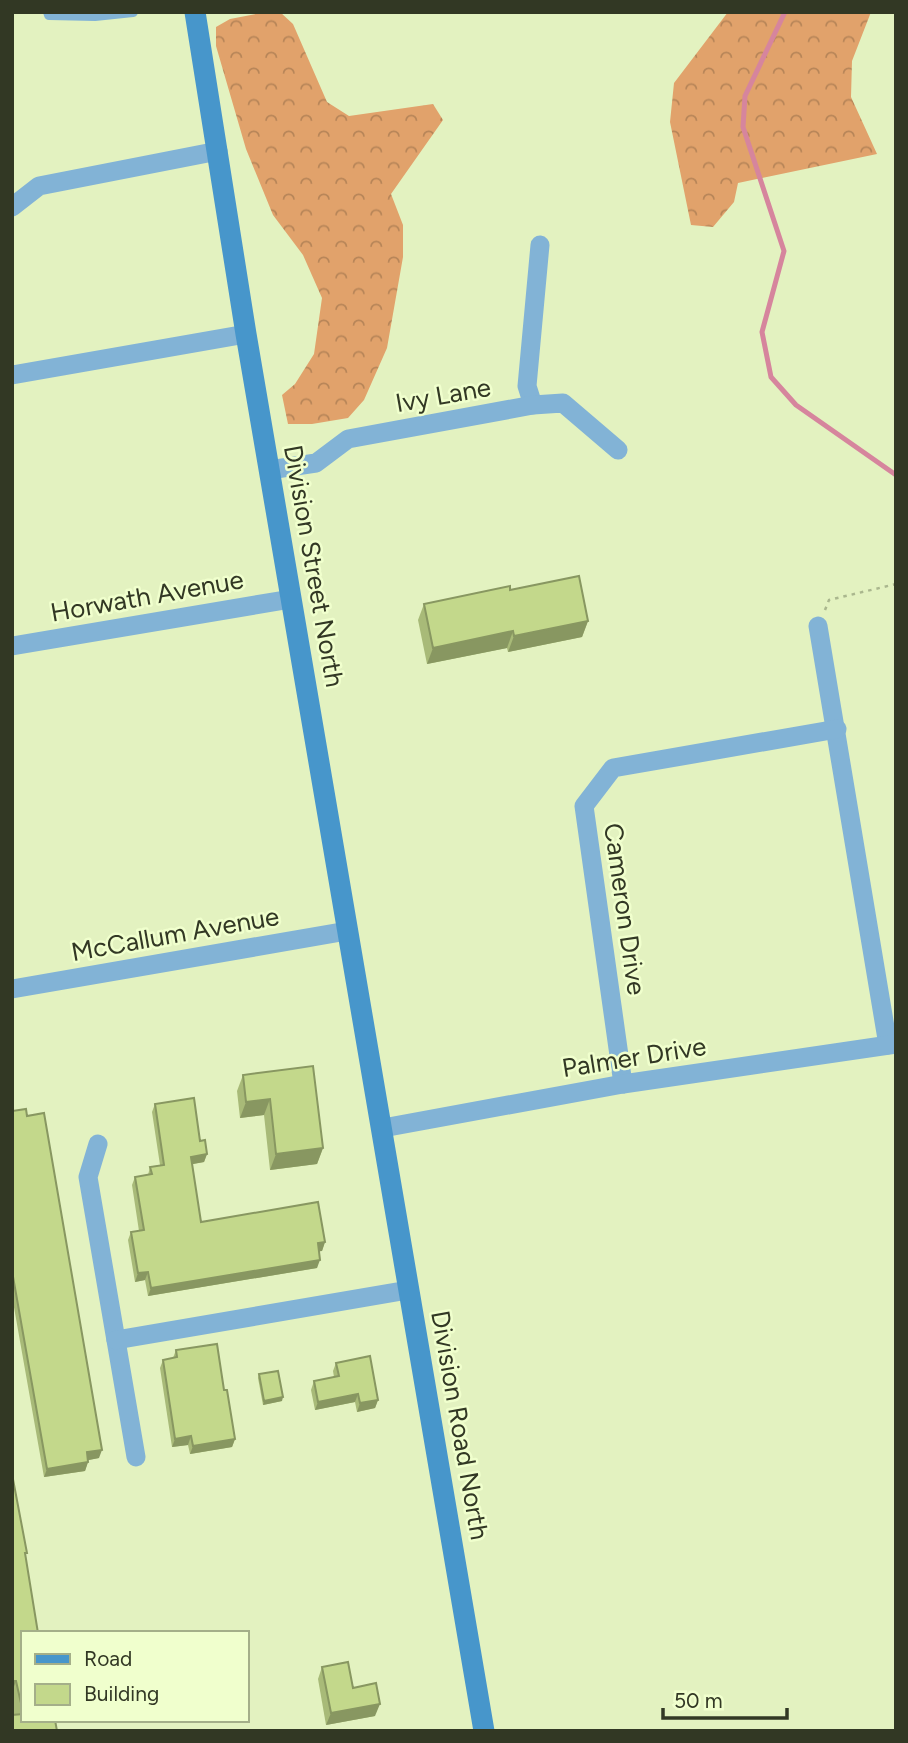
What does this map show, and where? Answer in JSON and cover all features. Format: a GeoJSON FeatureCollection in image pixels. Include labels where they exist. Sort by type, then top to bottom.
{"type":"FeatureCollection","features":[{"type":"Feature","properties":{"kind":"main road","name":"Division Street North"},"geometry":{"type":"LineString","coordinates":[[194,12],[347,931],[383,1128]]}},
{"type":"Feature","properties":{"kind":"main road","name":"Division Road North"},"geometry":{"type":"LineString","coordinates":[[383,1128],[408,1290],[484,1731]]}},
{"type":"Feature","properties":{"kind":"street"},"geometry":{"type":"LineString","coordinates":[[12,207],[39,186],[218,150]]}},
{"type":"Feature","properties":{"kind":"street"},"geometry":{"type":"LineString","coordinates":[[533,405],[527,386],[540,245]]}},
{"type":"Feature","properties":{"kind":"street"},"geometry":{"type":"LineString","coordinates":[[12,375],[246,334]]}},
{"type":"Feature","properties":{"kind":"street","name":"Ivy Lane"},"geometry":{"type":"LineString","coordinates":[[269,470],[316,463],[348,439],[533,405],[563,403],[618,450]]}},
{"type":"Feature","properties":{"kind":"street","name":"Horwath Avenue"},"geometry":{"type":"LineString","coordinates":[[12,646],[291,599]]}},
{"type":"Feature","properties":{"kind":"street"},"geometry":{"type":"LineString","coordinates":[[818,626],[892,1044]]}},
{"type":"Feature","properties":{"kind":"street","name":"Cameron Drive"},"geometry":{"type":"LineString","coordinates":[[623,1084],[584,806],[612,768],[837,729]]}},
{"type":"Feature","properties":{"kind":"street","name":"McCallum Avenue"},"geometry":{"type":"LineString","coordinates":[[12,989],[347,931]]}},
{"type":"Feature","properties":{"kind":"street","name":"Palmer Drive"},"geometry":{"type":"LineString","coordinates":[[383,1128],[623,1084],[892,1044]]}},
{"type":"Feature","properties":{"kind":"street"},"geometry":{"type":"LineString","coordinates":[[98,1144],[88,1177],[136,1457]]}},
{"type":"Feature","properties":{"kind":"street"},"geometry":{"type":"LineString","coordinates":[[116,1340],[408,1290]]}},
{"type":"Feature","properties":{"kind":"lane"},"geometry":{"type":"LineString","coordinates":[[48,12],[49,15],[95,16],[133,12]]}},
{"type":"Feature","properties":{"kind":"path"},"geometry":{"type":"LineString","coordinates":[[818,626],[829,600],[896,584]]}},
{"type":"Feature","properties":{"kind":"green space"},"geometry":{"type":"Polygon","coordinates":[[[280,12],[293,24],[327,102],[349,116],[433,104],[443,120],[391,194],[403,225],[403,257],[387,348],[364,400],[348,418],[312,424],[288,424],[282,395],[295,384],[314,354],[322,298],[303,255],[273,215],[246,149],[216,46],[216,27],[230,19],[280,12]]]}},
{"type":"Feature","properties":{"kind":"green space"},"geometry":{"type":"Polygon","coordinates":[[[728,12],[871,12],[852,61],[851,97],[877,154],[738,183],[734,202],[713,227],[691,225],[670,122],[674,83],[728,12]]]}},
{"type":"Feature","properties":{"kind":"building"},"geometry":{"type":"Polygon","coordinates":[[[579,576],[588,621],[514,636],[513,631],[433,648],[424,604],[510,586],[510,590],[579,576]]]}},
{"type":"Feature","properties":{"kind":"building"},"geometry":{"type":"Polygon","coordinates":[[[313,1066],[323,1148],[276,1154],[270,1099],[246,1102],[243,1075],[313,1066]]]}},
{"type":"Feature","properties":{"kind":"building"},"geometry":{"type":"Polygon","coordinates":[[[194,1098],[200,1141],[205,1140],[207,1154],[191,1157],[201,1222],[318,1202],[325,1242],[318,1243],[320,1260],[151,1288],[148,1272],[138,1273],[131,1232],[144,1230],[135,1177],[152,1174],[150,1167],[164,1165],[155,1104],[194,1098]]]}},
{"type":"Feature","properties":{"kind":"building"},"geometry":{"type":"Polygon","coordinates":[[[26,1109],[27,1116],[44,1113],[102,1450],[87,1452],[88,1462],[47,1469],[12,1271],[12,1111],[26,1109]]]}},
{"type":"Feature","properties":{"kind":"building"},"geometry":{"type":"Polygon","coordinates":[[[217,1344],[235,1439],[193,1446],[191,1436],[175,1439],[163,1360],[177,1357],[176,1350],[217,1344]]]}},
{"type":"Feature","properties":{"kind":"building"},"geometry":{"type":"Polygon","coordinates":[[[370,1356],[378,1400],[360,1403],[358,1394],[318,1402],[314,1381],[339,1376],[336,1363],[370,1356]]]}},
{"type":"Feature","properties":{"kind":"building"},"geometry":{"type":"Polygon","coordinates":[[[278,1371],[283,1397],[264,1401],[259,1374],[278,1371]]]}},
{"type":"Feature","properties":{"kind":"building"},"geometry":{"type":"Polygon","coordinates":[[[12,1474],[38,1631],[21,1631],[21,1703],[16,1681],[12,1681],[12,1474]]]}},
{"type":"Feature","properties":{"kind":"building"},"geometry":{"type":"Polygon","coordinates":[[[348,1662],[353,1688],[376,1683],[380,1704],[331,1713],[322,1667],[348,1662]]]}},
{"type":"Feature","properties":{"kind":"building"},"geometry":{"type":"Polygon","coordinates":[[[21,1714],[21,1722],[55,1722],[57,1731],[12,1731],[12,1715],[21,1714]]]}},
{"type":"Feature","properties":{"kind":"waterway"},"geometry":{"type":"LineString","coordinates":[[785,12],[745,96],[743,127],[784,251],[762,332],[771,377],[796,405],[896,475]]}}]}
